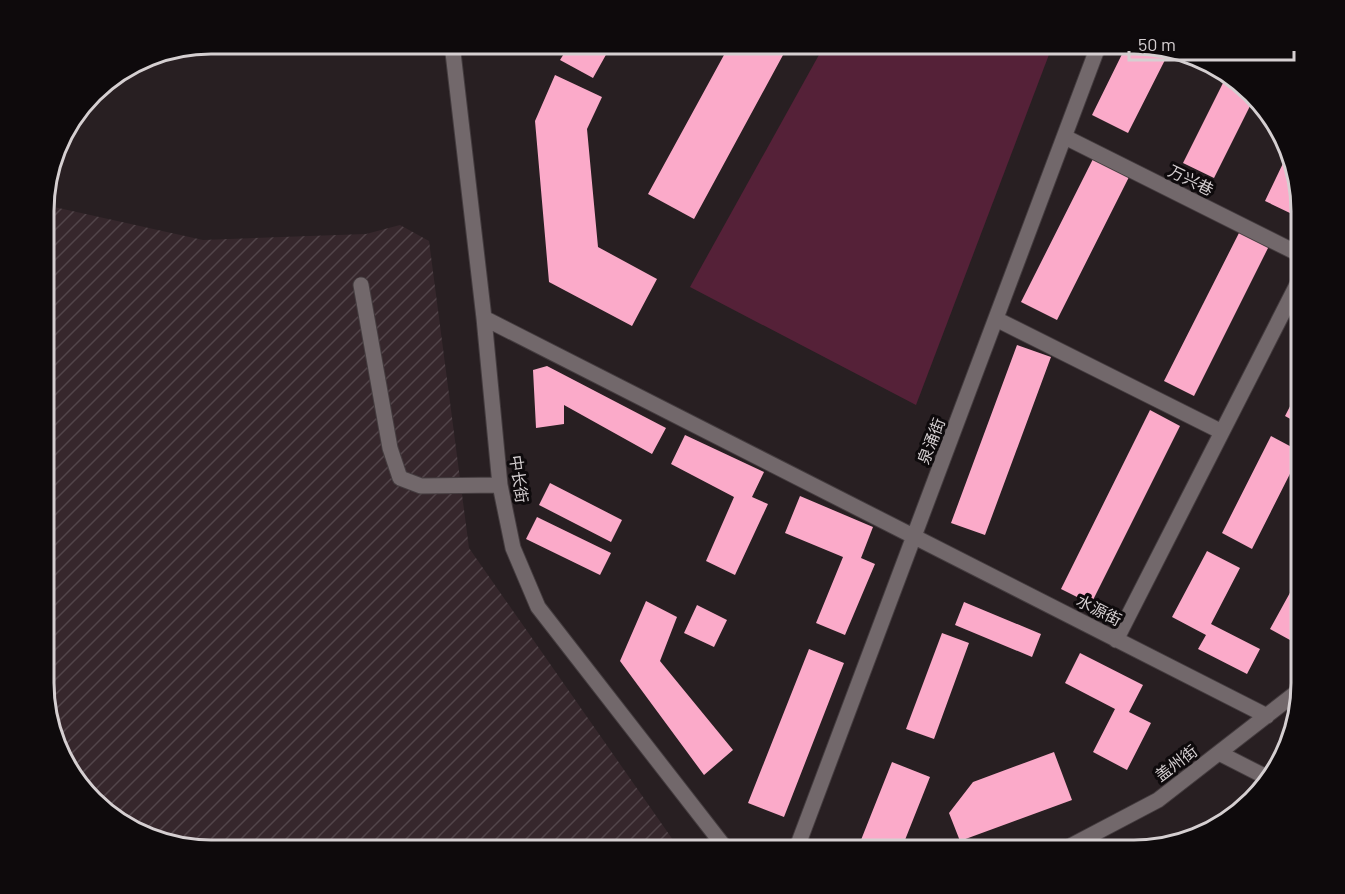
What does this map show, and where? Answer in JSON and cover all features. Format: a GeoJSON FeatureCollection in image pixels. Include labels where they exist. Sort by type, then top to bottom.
{"type":"FeatureCollection","features":[{"type":"Feature","properties":{"kind":"street","name":"中长街"},"geometry":{"type":"LineString","coordinates":[[453,54],[484,318],[500,484],[513,548],[538,607],[719,840]]}},
{"type":"Feature","properties":{"kind":"street","name":"泉涌街"},"geometry":{"type":"LineString","coordinates":[[800,840],[1095,54]]}},
{"type":"Feature","properties":{"kind":"street","name":"万兴巷"},"geometry":{"type":"LineString","coordinates":[[1065,137],[1291,250]]}},
{"type":"Feature","properties":{"kind":"street"},"geometry":{"type":"LineString","coordinates":[[361,285],[390,448],[400,478],[421,486],[500,484]]}},
{"type":"Feature","properties":{"kind":"street"},"geometry":{"type":"LineString","coordinates":[[1116,640],[1291,297]]}},
{"type":"Feature","properties":{"kind":"street","name":"水源街"},"geometry":{"type":"LineString","coordinates":[[484,318],[1267,716]]}},
{"type":"Feature","properties":{"kind":"street"},"geometry":{"type":"LineString","coordinates":[[996,319],[1222,432]]}},
{"type":"Feature","properties":{"kind":"street","name":"盖州街"},"geometry":{"type":"LineString","coordinates":[[1082,840],[1158,800],[1290,698]]}},
{"type":"Feature","properties":{"kind":"street"},"geometry":{"type":"LineString","coordinates":[[1219,753],[1262,775]]}},
{"type":"Feature","properties":{"kind":"shaded area"},"geometry":{"type":"Polygon","coordinates":[[[819,54],[1049,54],[916,405],[690,287],[819,54]]]}},
{"type":"Feature","properties":{"kind":"shaded area"},"geometry":{"type":"Polygon","coordinates":[[[54,207],[203,240],[366,234],[400,225],[429,241],[469,548],[673,840],[191,839],[161,832],[142,824],[124,814],[108,801],[86,778],[70,752],[59,723],[55,703],[54,207]]]}},
{"type":"Feature","properties":{"kind":"building"},"geometry":{"type":"Polygon","coordinates":[[[564,54],[606,54],[593,78],[560,60],[564,54]]]}},
{"type":"Feature","properties":{"kind":"building"},"geometry":{"type":"Polygon","coordinates":[[[725,54],[784,54],[694,219],[648,194],[725,54]]]}},
{"type":"Feature","properties":{"kind":"building"},"geometry":{"type":"Polygon","coordinates":[[[1122,54],[1166,57],[1128,133],[1092,115],[1122,54]]]}},
{"type":"Feature","properties":{"kind":"building"},"geometry":{"type":"Polygon","coordinates":[[[555,75],[602,97],[587,129],[598,247],[657,279],[632,326],[549,282],[535,121],[555,75]]]}},
{"type":"Feature","properties":{"kind":"building"},"geometry":{"type":"Polygon","coordinates":[[[1224,82],[1250,106],[1214,178],[1183,163],[1224,82]]]}},
{"type":"Feature","properties":{"kind":"building"},"geometry":{"type":"Polygon","coordinates":[[[1093,159],[1129,177],[1057,320],[1021,302],[1093,159]]]}},
{"type":"Feature","properties":{"kind":"building"},"geometry":{"type":"Polygon","coordinates":[[[1283,163],[1290,191],[1291,214],[1265,201],[1283,163]]]}},
{"type":"Feature","properties":{"kind":"building"},"geometry":{"type":"Polygon","coordinates":[[[1241,229],[1270,244],[1194,396],[1164,381],[1241,229]]]}},
{"type":"Feature","properties":{"kind":"building"},"geometry":{"type":"Polygon","coordinates":[[[1017,345],[1051,357],[985,535],[951,523],[1017,345]]]}},
{"type":"Feature","properties":{"kind":"building"},"geometry":{"type":"Polygon","coordinates":[[[547,366],[666,428],[652,454],[564,405],[564,424],[536,428],[533,370],[547,366]]]}},
{"type":"Feature","properties":{"kind":"building"},"geometry":{"type":"Polygon","coordinates":[[[1291,404],[1291,419],[1285,416],[1291,404]]]}},
{"type":"Feature","properties":{"kind":"building"},"geometry":{"type":"Polygon","coordinates":[[[1150,410],[1180,426],[1091,604],[1061,589],[1150,410]]]}},
{"type":"Feature","properties":{"kind":"building"},"geometry":{"type":"Polygon","coordinates":[[[685,435],[764,472],[752,497],[768,504],[735,575],[706,561],[734,497],[671,464],[685,435]]]}},
{"type":"Feature","properties":{"kind":"building"},"geometry":{"type":"Polygon","coordinates":[[[1271,436],[1291,447],[1291,472],[1252,549],[1222,533],[1271,436]]]}},
{"type":"Feature","properties":{"kind":"building"},"geometry":{"type":"Polygon","coordinates":[[[550,483],[622,520],[611,542],[539,505],[550,483]]]}},
{"type":"Feature","properties":{"kind":"building"},"geometry":{"type":"Polygon","coordinates":[[[800,496],[873,527],[861,558],[875,564],[845,635],[816,623],[843,557],[785,533],[800,496]]]}},
{"type":"Feature","properties":{"kind":"building"},"geometry":{"type":"Polygon","coordinates":[[[537,517],[611,553],[600,575],[526,539],[537,517]]]}},
{"type":"Feature","properties":{"kind":"building"},"geometry":{"type":"Polygon","coordinates":[[[1207,551],[1240,568],[1211,624],[1260,649],[1247,674],[1198,649],[1206,635],[1172,617],[1207,551]]]}},
{"type":"Feature","properties":{"kind":"building"},"geometry":{"type":"Polygon","coordinates":[[[1291,591],[1291,641],[1270,629],[1291,591]]]}},
{"type":"Feature","properties":{"kind":"building"},"geometry":{"type":"Polygon","coordinates":[[[646,601],[677,617],[660,661],[733,750],[704,775],[620,661],[646,601]]]}},
{"type":"Feature","properties":{"kind":"building"},"geometry":{"type":"Polygon","coordinates":[[[964,602],[1041,634],[1032,657],[955,625],[964,602]]]}},
{"type":"Feature","properties":{"kind":"building"},"geometry":{"type":"Polygon","coordinates":[[[697,605],[727,620],[714,647],[684,633],[697,605]]]}},
{"type":"Feature","properties":{"kind":"building"},"geometry":{"type":"Polygon","coordinates":[[[942,633],[969,643],[934,739],[906,729],[942,633]]]}},
{"type":"Feature","properties":{"kind":"building"},"geometry":{"type":"Polygon","coordinates":[[[809,649],[844,663],[784,817],[748,803],[809,649]]]}},
{"type":"Feature","properties":{"kind":"building"},"geometry":{"type":"Polygon","coordinates":[[[1080,653],[1143,685],[1129,712],[1151,723],[1127,770],[1093,752],[1115,709],[1065,683],[1080,653]]]}},
{"type":"Feature","properties":{"kind":"building"},"geometry":{"type":"Polygon","coordinates":[[[1054,752],[1072,800],[960,840],[949,813],[973,782],[1054,752]]]}},
{"type":"Feature","properties":{"kind":"building"},"geometry":{"type":"Polygon","coordinates":[[[892,762],[930,777],[905,840],[861,840],[892,762]]]}}]}
